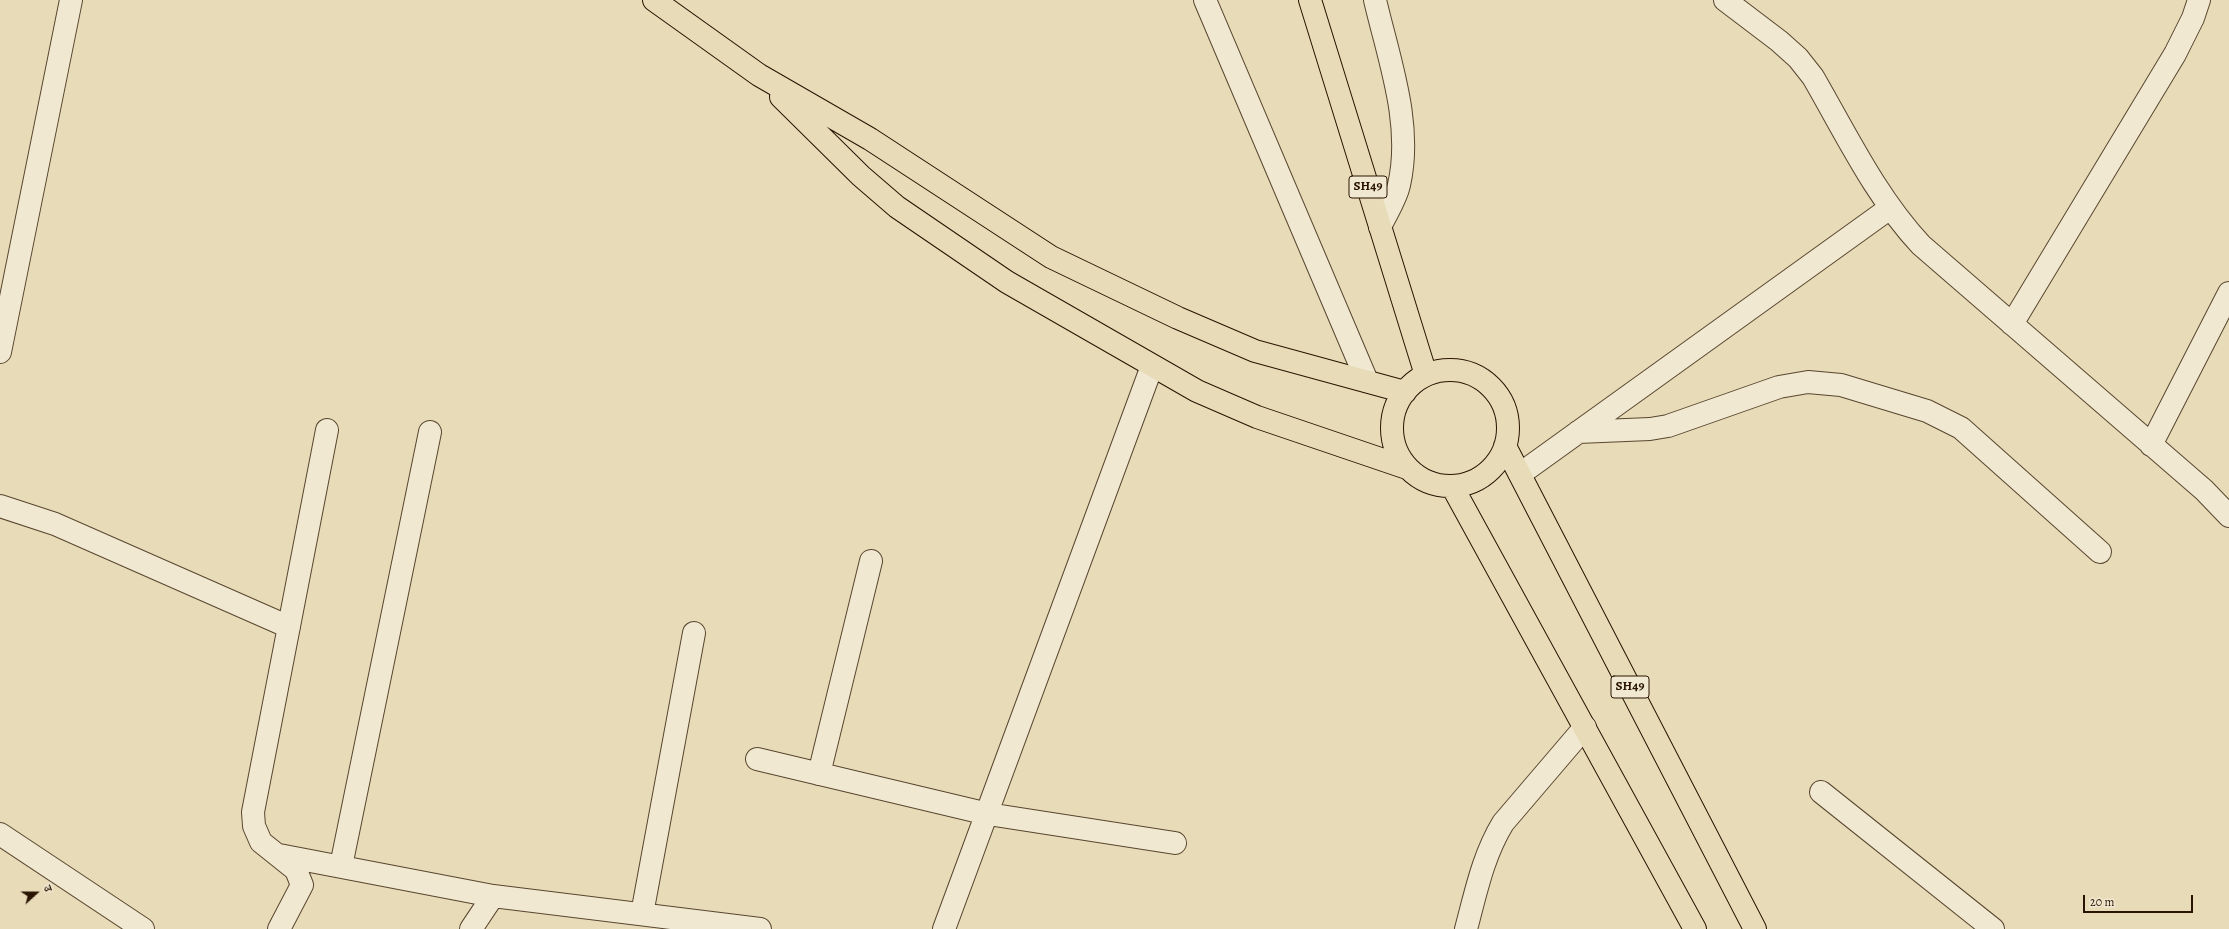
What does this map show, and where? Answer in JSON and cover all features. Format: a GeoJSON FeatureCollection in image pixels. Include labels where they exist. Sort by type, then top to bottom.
{"type":"FeatureCollection","features":[{"type":"Feature","properties":{"kind":"main road"},"geometry":{"type":"LineString","coordinates":[[654,0],[759,75],[870,139],[1051,257],[1178,318],[1255,351],[1405,392]]}},
{"type":"Feature","properties":{"kind":"main road","name":"SH49"},"geometry":{"type":"LineString","coordinates":[[1310,0],[1426,375]]}},
{"type":"Feature","properties":{"kind":"main road"},"geometry":{"type":"LineString","coordinates":[[759,75],[861,176],[897,207],[1007,282],[1197,391],[1257,417],[1407,468],[1423,480],[1442,486],[1462,486],[1481,478],[1496,464],[1506,446],[1508,426],[1504,406],[1493,389],[1479,378],[1462,371],[1444,370],[1426,375],[1411,384],[1399,398],[1393,415],[1391,433],[1396,451],[1407,468]]}},
{"type":"Feature","properties":{"kind":"main road","name":"SH49"},"geometry":{"type":"LineString","coordinates":[[1506,446],[1755,929]]}},
{"type":"Feature","properties":{"kind":"main road"},"geometry":{"type":"LineString","coordinates":[[1452,486],[1695,929]]}},
{"type":"Feature","properties":{"kind":"street"},"geometry":{"type":"LineString","coordinates":[[0,352],[71,0]]}},
{"type":"Feature","properties":{"kind":"street"},"geometry":{"type":"LineString","coordinates":[[1205,0],[1367,381]]}},
{"type":"Feature","properties":{"kind":"street"},"geometry":{"type":"LineString","coordinates":[[1375,0],[1401,111],[1404,150],[1399,187],[1380,227]]}},
{"type":"Feature","properties":{"kind":"street"},"geometry":{"type":"LineString","coordinates":[[1725,0],[1798,58],[1813,77],[1890,208],[1901,224],[1921,245],[2204,490],[2229,516]]}},
{"type":"Feature","properties":{"kind":"street"},"geometry":{"type":"LineString","coordinates":[[2012,324],[2175,54],[2193,18],[2199,0]]}},
{"type":"Feature","properties":{"kind":"street"},"geometry":{"type":"LineString","coordinates":[[1520,474],[1890,208]]}},
{"type":"Feature","properties":{"kind":"street"},"geometry":{"type":"LineString","coordinates":[[2151,445],[2229,293]]}},
{"type":"Feature","properties":{"kind":"street"},"geometry":{"type":"LineString","coordinates":[[944,929],[988,814],[1152,366]]}},
{"type":"Feature","properties":{"kind":"street"},"geometry":{"type":"LineString","coordinates":[[1578,432],[1668,426],[1779,387],[1808,382],[1841,385],[1927,411],[1961,428],[2100,552]]}},
{"type":"Feature","properties":{"kind":"street"},"geometry":{"type":"LineString","coordinates":[[279,929],[302,885],[296,870],[262,842],[254,826],[253,812],[327,430]]}},
{"type":"Feature","properties":{"kind":"street"},"geometry":{"type":"LineString","coordinates":[[341,866],[430,432]]}},
{"type":"Feature","properties":{"kind":"street"},"geometry":{"type":"LineString","coordinates":[[0,506],[55,524],[289,627]]}},
{"type":"Feature","properties":{"kind":"street"},"geometry":{"type":"LineString","coordinates":[[819,774],[871,561]]}},
{"type":"Feature","properties":{"kind":"street"},"geometry":{"type":"LineString","coordinates":[[642,914],[694,633]]}},
{"type":"Feature","properties":{"kind":"street"},"geometry":{"type":"LineString","coordinates":[[1466,929],[1484,862],[1492,841],[1503,823],[1585,727]]}},
{"type":"Feature","properties":{"kind":"street"},"geometry":{"type":"LineString","coordinates":[[757,759],[988,814],[1175,843]]}},
{"type":"Feature","properties":{"kind":"street"},"geometry":{"type":"LineString","coordinates":[[1821,792],[1993,929]]}},
{"type":"Feature","properties":{"kind":"street"},"geometry":{"type":"LineString","coordinates":[[0,834],[144,929]]}},
{"type":"Feature","properties":{"kind":"street"},"geometry":{"type":"LineString","coordinates":[[276,854],[493,896],[760,929]]}},
{"type":"Feature","properties":{"kind":"street"},"geometry":{"type":"LineString","coordinates":[[471,929],[493,896]]}}]}
